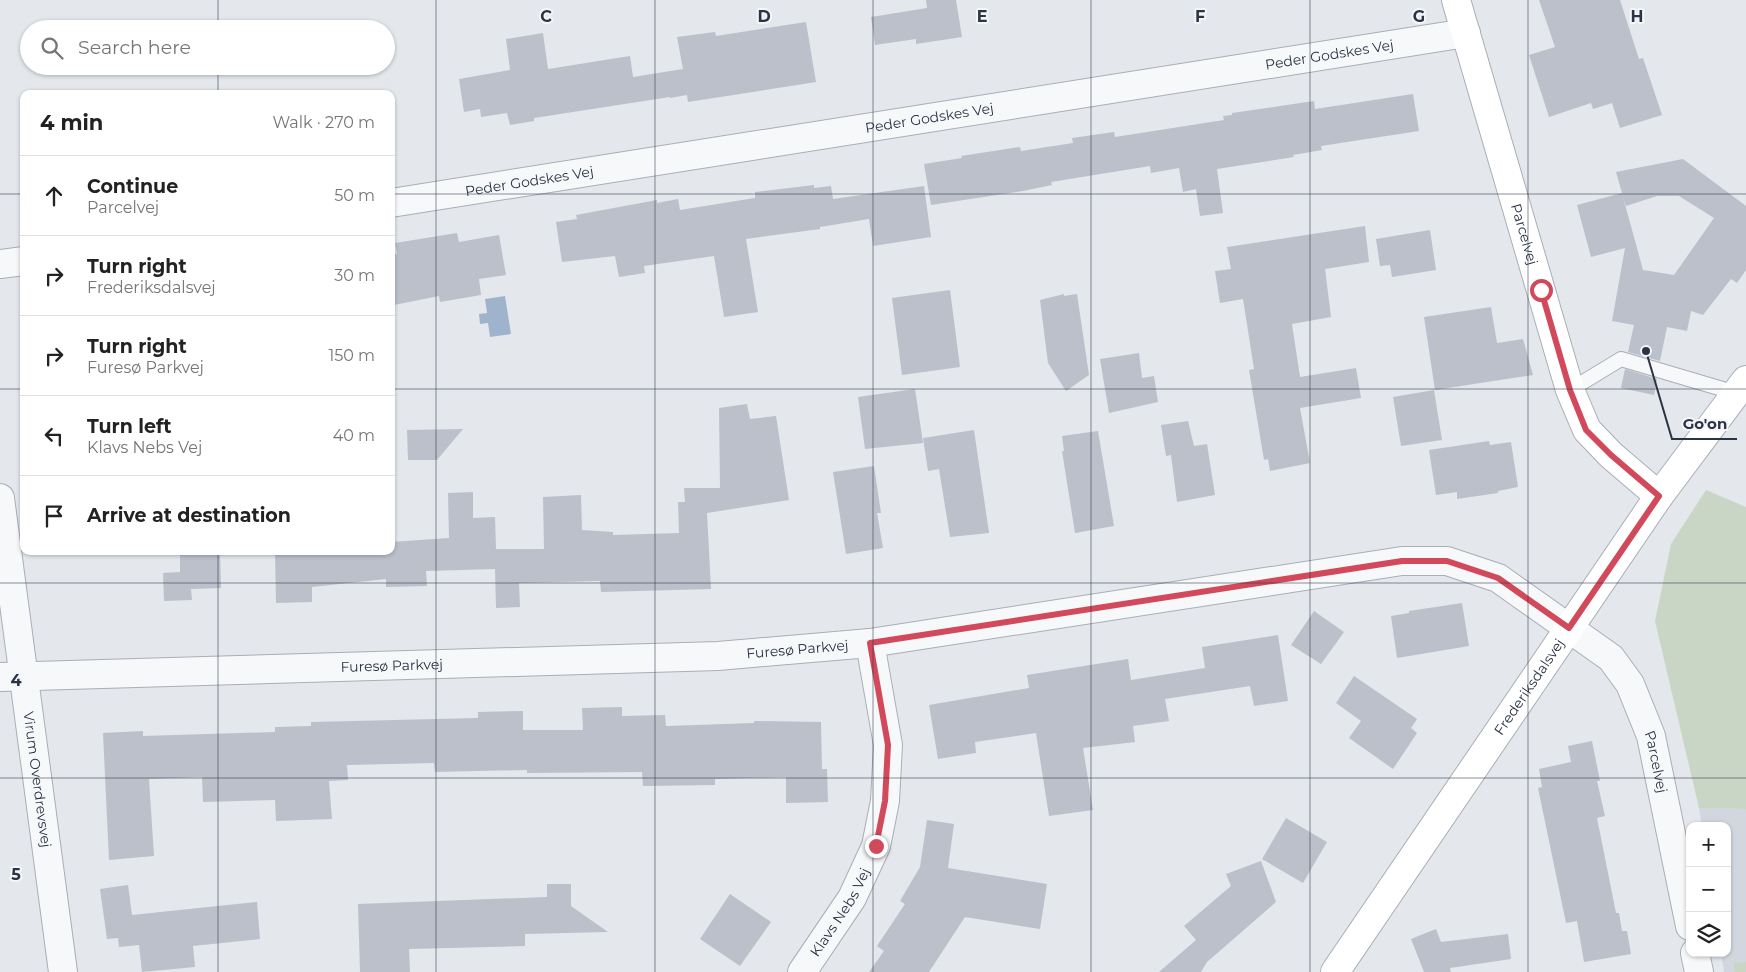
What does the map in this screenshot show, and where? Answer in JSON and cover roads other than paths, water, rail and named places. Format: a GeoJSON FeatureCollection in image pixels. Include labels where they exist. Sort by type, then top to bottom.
{"type":"FeatureCollection","features":[{"type":"Feature","properties":{"kind":"street","name":"Parcelvej"},"geometry":{"type":"LineString","coordinates":[[1456,0],[1570,390],[1586,430],[1611,455],[1659,496]]}},
{"type":"Feature","properties":{"kind":"street","name":"Peder Godskes Vej"},"geometry":{"type":"LineString","coordinates":[[395,202],[1466,33]]}},
{"type":"Feature","properties":{"kind":"street"},"geometry":{"type":"LineString","coordinates":[[0,264],[20,262]]}},
{"type":"Feature","properties":{"kind":"street","name":"Frederiksdalsvej"},"geometry":{"type":"LineString","coordinates":[[1335,972],[1659,496],[1741,387]]}},
{"type":"Feature","properties":{"kind":"street","name":"Virum Overdrevsvej"},"geometry":{"type":"LineString","coordinates":[[0,498],[11,677],[63,972]]}},
{"type":"Feature","properties":{"kind":"street","name":"Furesø Parkvej"},"geometry":{"type":"LineString","coordinates":[[11,677],[718,656],[870,643],[1402,561],[1447,561],[1498,578],[1569,628]]}},
{"type":"Feature","properties":{"kind":"street","name":"Parcelvej"},"geometry":{"type":"LineString","coordinates":[[1569,628],[1611,658],[1630,684],[1651,736],[1687,912]]}},
{"type":"Feature","properties":{"kind":"street","name":"Klavs Nebs Vej"},"geometry":{"type":"LineString","coordinates":[[802,972],[852,898],[876,846],[885,801],[888,745],[870,643]]}},
{"type":"Feature","properties":{"kind":"street"},"geometry":{"type":"LineString","coordinates":[[1696,957],[1699,972]]}},
{"type":"Feature","properties":{"kind":"lane"},"geometry":{"type":"LineString","coordinates":[[1570,390],[1621,359],[1741,387]]}},
{"type":"Feature","properties":{"kind":"water"},"geometry":{"type":"Polygon","coordinates":[[[505,296],[511,334],[490,337],[488,323],[480,324],[479,314],[487,313],[485,299],[505,296]]]}},
{"type":"Feature","properties":{"kind":"place","name":"Go'on"},"geometry":{"type":"Point","coordinates":[1646,351]}}]}
